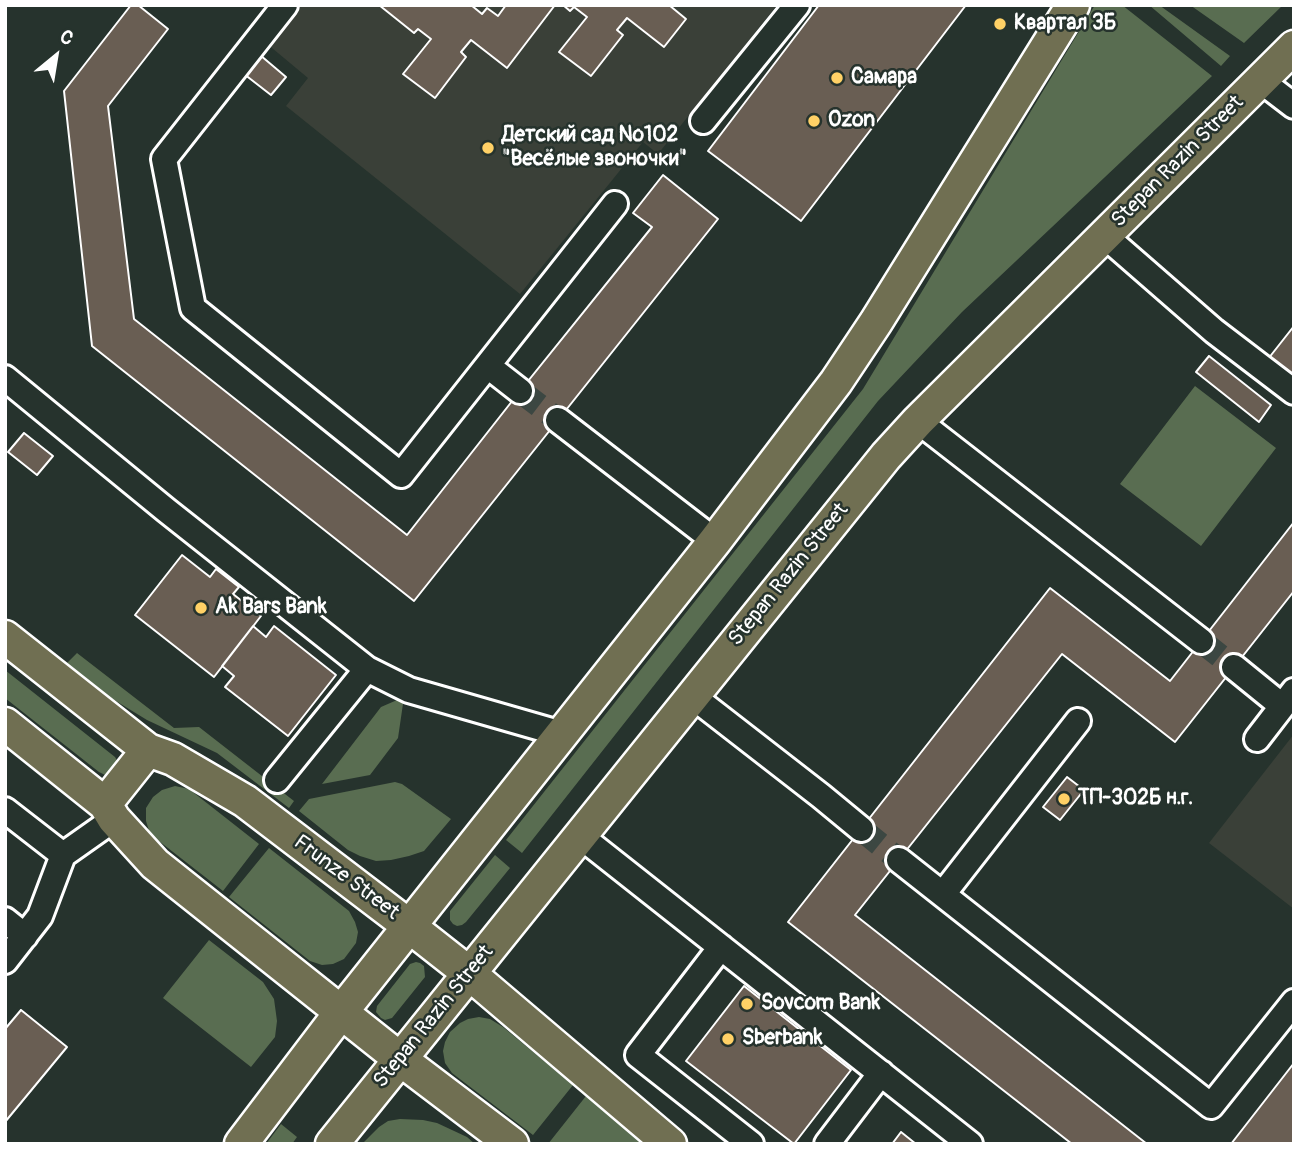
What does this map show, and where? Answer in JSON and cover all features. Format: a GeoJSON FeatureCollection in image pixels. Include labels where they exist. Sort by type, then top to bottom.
{"type":"FeatureCollection","features":[{"type":"Feature","properties":{"kind":"main road"},"geometry":{"type":"LineString","coordinates":[[241,1144],[342,1011],[715,541],[836,382],[1073,5]]}},
{"type":"Feature","properties":{"kind":"main road","name":"Stepan Razin Street"},"geometry":{"type":"LineString","coordinates":[[332,1144],[886,456],[1294,47]]}},
{"type":"Feature","properties":{"kind":"main road","name":"Frunze Street"},"geometry":{"type":"LineString","coordinates":[[5,636],[148,750],[173,759],[246,801],[470,974],[670,1144]]}},
{"type":"Feature","properties":{"kind":"main road"},"geometry":{"type":"LineString","coordinates":[[5,724],[109,812],[155,864],[400,1059],[512,1144]]}},
{"type":"Feature","properties":{"kind":"main road"},"geometry":{"type":"LineString","coordinates":[[109,812],[148,750]]}},
{"type":"Feature","properties":{"kind":"lane"},"geometry":{"type":"LineString","coordinates":[[285,5],[164,159],[193,308],[401,475],[615,204]]}},
{"type":"Feature","properties":{"kind":"lane"},"geometry":{"type":"LineString","coordinates":[[703,121],[797,5]]}},
{"type":"Feature","properties":{"kind":"lane"},"geometry":{"type":"LineString","coordinates":[[1260,80],[1294,106]]}},
{"type":"Feature","properties":{"kind":"lane"},"geometry":{"type":"LineString","coordinates":[[1105,236],[1214,331],[1294,392]]}},
{"type":"Feature","properties":{"kind":"lane"},"geometry":{"type":"LineString","coordinates":[[488,366],[520,391]]}},
{"type":"Feature","properties":{"kind":"lane"},"geometry":{"type":"LineString","coordinates":[[5,378],[367,670],[409,690],[562,734]]}},
{"type":"Feature","properties":{"kind":"lane"},"geometry":{"type":"LineString","coordinates":[[558,421],[715,541]]}},
{"type":"Feature","properties":{"kind":"lane"},"geometry":{"type":"LineString","coordinates":[[918,421],[1201,641]]}},
{"type":"Feature","properties":{"kind":"lane"},"geometry":{"type":"LineString","coordinates":[[1234,667],[1288,698],[1257,739]]}},
{"type":"Feature","properties":{"kind":"lane"},"geometry":{"type":"LineString","coordinates":[[277,780],[367,670]]}},
{"type":"Feature","properties":{"kind":"lane"},"geometry":{"type":"LineString","coordinates":[[691,695],[861,829]]}},
{"type":"Feature","properties":{"kind":"lane"},"geometry":{"type":"LineString","coordinates":[[943,894],[1078,721]]}},
{"type":"Feature","properties":{"kind":"lane"},"geometry":{"type":"LineString","coordinates":[[5,810],[63,855]]}},
{"type":"Feature","properties":{"kind":"lane"},"geometry":{"type":"LineString","coordinates":[[5,961],[40,916],[63,855],[109,812]]}},
{"type":"Feature","properties":{"kind":"lane"},"geometry":{"type":"LineString","coordinates":[[579,835],[970,1144]]}},
{"type":"Feature","properties":{"kind":"lane"},"geometry":{"type":"LineString","coordinates":[[899,860],[1211,1106],[1294,1002]]}},
{"type":"Feature","properties":{"kind":"lane"},"geometry":{"type":"LineString","coordinates":[[5,920],[25,936]]}},
{"type":"Feature","properties":{"kind":"lane"},"geometry":{"type":"LineString","coordinates":[[721,947],[638,1055],[751,1144]]}},
{"type":"Feature","properties":{"kind":"lane"},"geometry":{"type":"LineString","coordinates":[[827,1144],[881,1073]]}},
{"type":"Feature","properties":{"kind":"shaded area","name":"Детский сад №102 \"Весёлые звоночки\""},"geometry":{"type":"Polygon","coordinates":[[[297,5],[777,5],[658,154],[643,142],[520,294],[286,106],[308,78],[266,43],[297,5]]]}},
{"type":"Feature","properties":{"kind":"shaded area"},"geometry":{"type":"Polygon","coordinates":[[[1294,734],[1294,909],[1209,843],[1294,734]]]}},
{"type":"Feature","properties":{"kind":"green space"},"geometry":{"type":"Polygon","coordinates":[[[1095,5],[1122,5],[1212,76],[962,312],[878,401],[522,853],[506,840],[863,389],[1095,5]]]}},
{"type":"Feature","properties":{"kind":"green space"},"geometry":{"type":"Polygon","coordinates":[[[1149,5],[1159,5],[1230,56],[1221,66],[1149,5]]]}},
{"type":"Feature","properties":{"kind":"green space"},"geometry":{"type":"Polygon","coordinates":[[[1190,5],[1283,5],[1244,43],[1190,5]]]}},
{"type":"Feature","properties":{"kind":"green space"},"geometry":{"type":"Polygon","coordinates":[[[1195,386],[1276,448],[1201,546],[1120,484],[1195,386]]]}},
{"type":"Feature","properties":{"kind":"green space"},"geometry":{"type":"Polygon","coordinates":[[[77,653],[174,728],[199,727],[294,801],[289,808],[217,753],[147,720],[111,698],[67,663],[77,653]]]}},
{"type":"Feature","properties":{"kind":"green space"},"geometry":{"type":"Polygon","coordinates":[[[5,670],[115,757],[119,764],[113,775],[107,776],[99,772],[5,698],[5,670]]]}},
{"type":"Feature","properties":{"kind":"green space"},"geometry":{"type":"Polygon","coordinates":[[[404,697],[398,738],[370,775],[322,784],[381,707],[404,697]]]}},
{"type":"Feature","properties":{"kind":"green space"},"geometry":{"type":"Polygon","coordinates":[[[395,782],[402,784],[451,819],[424,851],[409,856],[376,861],[360,856],[348,850],[299,811],[309,799],[395,782]]]}},
{"type":"Feature","properties":{"kind":"green space"},"geometry":{"type":"Polygon","coordinates":[[[175,786],[189,789],[259,844],[223,891],[150,834],[146,808],[162,790],[175,786]]]}},
{"type":"Feature","properties":{"kind":"green space"},"geometry":{"type":"Polygon","coordinates":[[[269,848],[349,911],[358,932],[356,943],[344,959],[322,965],[310,961],[229,897],[269,848]]]}},
{"type":"Feature","properties":{"kind":"green space"},"geometry":{"type":"Polygon","coordinates":[[[495,855],[510,868],[466,922],[457,926],[453,924],[450,911],[495,855]]]}},
{"type":"Feature","properties":{"kind":"green space"},"geometry":{"type":"Polygon","coordinates":[[[209,940],[263,982],[274,999],[277,1021],[275,1037],[251,1067],[163,998],[209,940]]]}},
{"type":"Feature","properties":{"kind":"green space"},"geometry":{"type":"Polygon","coordinates":[[[416,962],[424,966],[425,977],[392,1018],[381,1018],[376,1012],[377,1006],[410,964],[416,962]]]}},
{"type":"Feature","properties":{"kind":"green space"},"geometry":{"type":"Polygon","coordinates":[[[479,1017],[490,1019],[503,1027],[573,1085],[533,1135],[452,1073],[445,1063],[443,1051],[450,1032],[460,1023],[479,1017]]]}},
{"type":"Feature","properties":{"kind":"green space"},"geometry":{"type":"Polygon","coordinates":[[[586,1096],[640,1138],[644,1144],[548,1144],[586,1096]]]}},
{"type":"Feature","properties":{"kind":"green space"},"geometry":{"type":"Polygon","coordinates":[[[400,1119],[437,1123],[467,1137],[475,1144],[362,1144],[388,1121],[400,1119]]]}},
{"type":"Feature","properties":{"kind":"green space"},"geometry":{"type":"Polygon","coordinates":[[[281,1124],[297,1137],[292,1144],[266,1144],[281,1124]]]}},
{"type":"Feature","properties":{"kind":"building"},"geometry":{"type":"Polygon","coordinates":[[[131,5],[138,5],[168,29],[108,106],[134,319],[407,535],[652,227],[633,213],[663,175],[718,219],[414,601],[92,346],[64,91],[131,5]]]}},
{"type":"Feature","properties":{"kind":"building"},"geometry":{"type":"Polygon","coordinates":[[[379,5],[471,5],[482,14],[487,8],[498,16],[506,5],[555,5],[507,68],[471,40],[461,52],[466,57],[435,98],[403,74],[431,39],[418,29],[414,33],[379,5]]]}},
{"type":"Feature","properties":{"kind":"building"},"geometry":{"type":"Polygon","coordinates":[[[563,5],[669,5],[686,19],[664,47],[627,18],[617,30],[623,35],[591,76],[559,52],[587,17],[574,7],[570,11],[563,5]]]}},
{"type":"Feature","properties":{"kind":"building","name":"Самара"},"geometry":{"type":"Polygon","coordinates":[[[819,5],[966,5],[801,221],[708,151],[819,5]]]}},
{"type":"Feature","properties":{"kind":"building"},"geometry":{"type":"Polygon","coordinates":[[[260,55],[286,77],[271,95],[244,74],[260,55]]]}},
{"type":"Feature","properties":{"kind":"building"},"geometry":{"type":"Polygon","coordinates":[[[1294,326],[1294,379],[1268,359],[1294,326]]]}},
{"type":"Feature","properties":{"kind":"building"},"geometry":{"type":"Polygon","coordinates":[[[1209,356],[1271,405],[1259,422],[1196,372],[1209,356]]]}},
{"type":"Feature","properties":{"kind":"building"},"geometry":{"type":"Polygon","coordinates":[[[24,433],[53,456],[37,475],[8,452],[24,433]]]}},
{"type":"Feature","properties":{"kind":"building"},"geometry":{"type":"Polygon","coordinates":[[[1294,522],[1294,591],[1175,742],[1062,654],[855,915],[1147,1144],[1072,1144],[788,922],[1050,588],[1170,681],[1294,522]]]}},
{"type":"Feature","properties":{"kind":"building"},"geometry":{"type":"Polygon","coordinates":[[[182,555],[210,577],[216,569],[239,587],[233,594],[261,616],[214,677],[135,615],[182,555]]]}},
{"type":"Feature","properties":{"kind":"building"},"geometry":{"type":"Polygon","coordinates":[[[253,626],[266,637],[274,626],[336,675],[288,736],[225,687],[234,676],[222,666],[253,626]]]}},
{"type":"Feature","properties":{"kind":"building","name":"ТП-302Б н.г."},"geometry":{"type":"Polygon","coordinates":[[[1067,777],[1084,790],[1060,820],[1043,807],[1067,777]]]}},
{"type":"Feature","properties":{"kind":"building"},"geometry":{"type":"Polygon","coordinates":[[[744,986],[851,1070],[794,1144],[686,1061],[744,986]]]}},
{"type":"Feature","properties":{"kind":"building"},"geometry":{"type":"Polygon","coordinates":[[[21,1010],[67,1047],[5,1122],[5,1029],[21,1010]]]}},
{"type":"Feature","properties":{"kind":"building"},"geometry":{"type":"Polygon","coordinates":[[[1294,1063],[1294,1144],[1231,1144],[1294,1063]]]}},
{"type":"Feature","properties":{"kind":"building"},"geometry":{"type":"Polygon","coordinates":[[[901,1132],[916,1144],[892,1144],[901,1132]]]}},
{"type":"Feature","properties":{"kind":"tunnel"},"geometry":{"type":"LineString","coordinates":[[520,391],[558,420]]}},
{"type":"Feature","properties":{"kind":"tunnel"},"geometry":{"type":"LineString","coordinates":[[1201,641],[1234,667]]}},
{"type":"Feature","properties":{"kind":"tunnel"},"geometry":{"type":"LineString","coordinates":[[861,829],[899,860]]}},
{"type":"Feature","properties":{"kind":"place","name":"Квартал 3Б"},"geometry":{"type":"Point","coordinates":[1000,24]}},
{"type":"Feature","properties":{"kind":"place","name":"Самара"},"geometry":{"type":"Point","coordinates":[837,78]}},
{"type":"Feature","properties":{"kind":"place","name":"Ozon"},"geometry":{"type":"Point","coordinates":[814,121]}},
{"type":"Feature","properties":{"kind":"place","name":"Детский сад №102 \"Весёлые звоночки\""},"geometry":{"type":"Point","coordinates":[488,148]}},
{"type":"Feature","properties":{"kind":"place","name":"Ak Bars Bank"},"geometry":{"type":"Point","coordinates":[201,608]}},
{"type":"Feature","properties":{"kind":"place","name":"ТП-302Б н.г."},"geometry":{"type":"Point","coordinates":[1064,799]}},
{"type":"Feature","properties":{"kind":"place","name":"Sovcom Bank"},"geometry":{"type":"Point","coordinates":[747,1004]}},
{"type":"Feature","properties":{"kind":"place","name":"Sberbank"},"geometry":{"type":"Point","coordinates":[728,1039]}}]}
